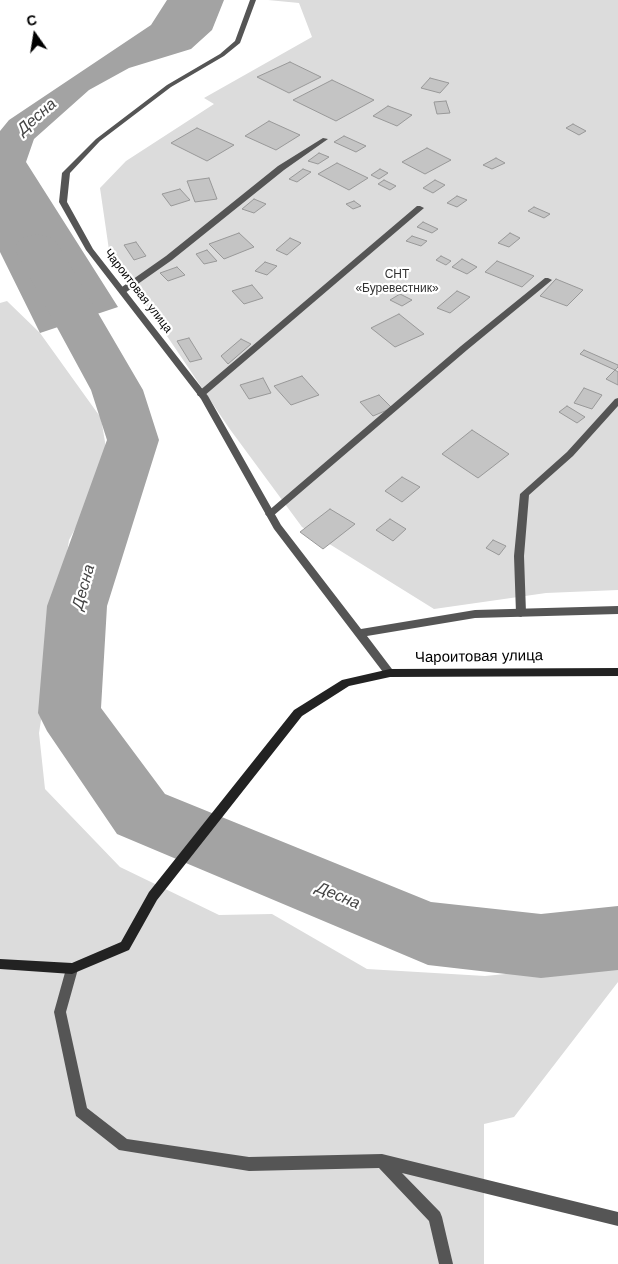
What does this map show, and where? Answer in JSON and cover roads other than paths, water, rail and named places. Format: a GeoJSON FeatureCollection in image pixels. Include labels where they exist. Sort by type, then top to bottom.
{"type":"FeatureCollection","features":[{"type":"Feature","properties":{"kind":"street","name":"Чароитовая улица"},"geometry":{"type":"LineString","coordinates":[[253,0],[238,42],[222,55],[169,86],[98,140],[66,173],[63,202],[90,250],[201,394],[277,527],[390,673],[618,672]]}},
{"type":"Feature","properties":{"kind":"street"},"geometry":{"type":"LineString","coordinates":[[122,291],[169,258],[281,168],[325,139]]}},
{"type":"Feature","properties":{"kind":"street"},"geometry":{"type":"LineString","coordinates":[[201,394],[420,208]]}},
{"type":"Feature","properties":{"kind":"street"},"geometry":{"type":"LineString","coordinates":[[270,514],[464,348],[548,280]]}},
{"type":"Feature","properties":{"kind":"street"},"geometry":{"type":"LineString","coordinates":[[521,613],[519,556],[525,494],[570,454],[618,401]]}},
{"type":"Feature","properties":{"kind":"street"},"geometry":{"type":"LineString","coordinates":[[359,633],[475,614],[618,610]]}},
{"type":"Feature","properties":{"kind":"street"},"geometry":{"type":"LineString","coordinates":[[0,964],[72,969],[126,946],[154,896],[298,713],[346,683],[390,673]]}},
{"type":"Feature","properties":{"kind":"street"},"geometry":{"type":"LineString","coordinates":[[72,969],[60,1012],[81,1112],[124,1144],[248,1164],[382,1161],[618,1219]]}},
{"type":"Feature","properties":{"kind":"street"},"geometry":{"type":"LineString","coordinates":[[382,1161],[435,1217],[446,1264]]}},
{"type":"Feature","properties":{"kind":"water"},"geometry":{"type":"Polygon","coordinates":[[[167,0],[224,0],[212,30],[191,49],[129,68],[89,90],[34,139],[26,162],[118,307],[40,333],[0,252],[0,131],[9,120],[151,25],[167,0]]]}},
{"type":"Feature","properties":{"kind":"waterway","name":"Десна"},"geometry":{"type":"LineString","coordinates":[[37,248],[117,390],[133,440],[77,606],[69,713],[141,814],[428,933],[541,946],[618,938]]}},
{"type":"Feature","properties":{"kind":"park label","name":"СНТ «Буревестник»"},"geometry":{"type":"Point","coordinates":[397,282]}}]}
